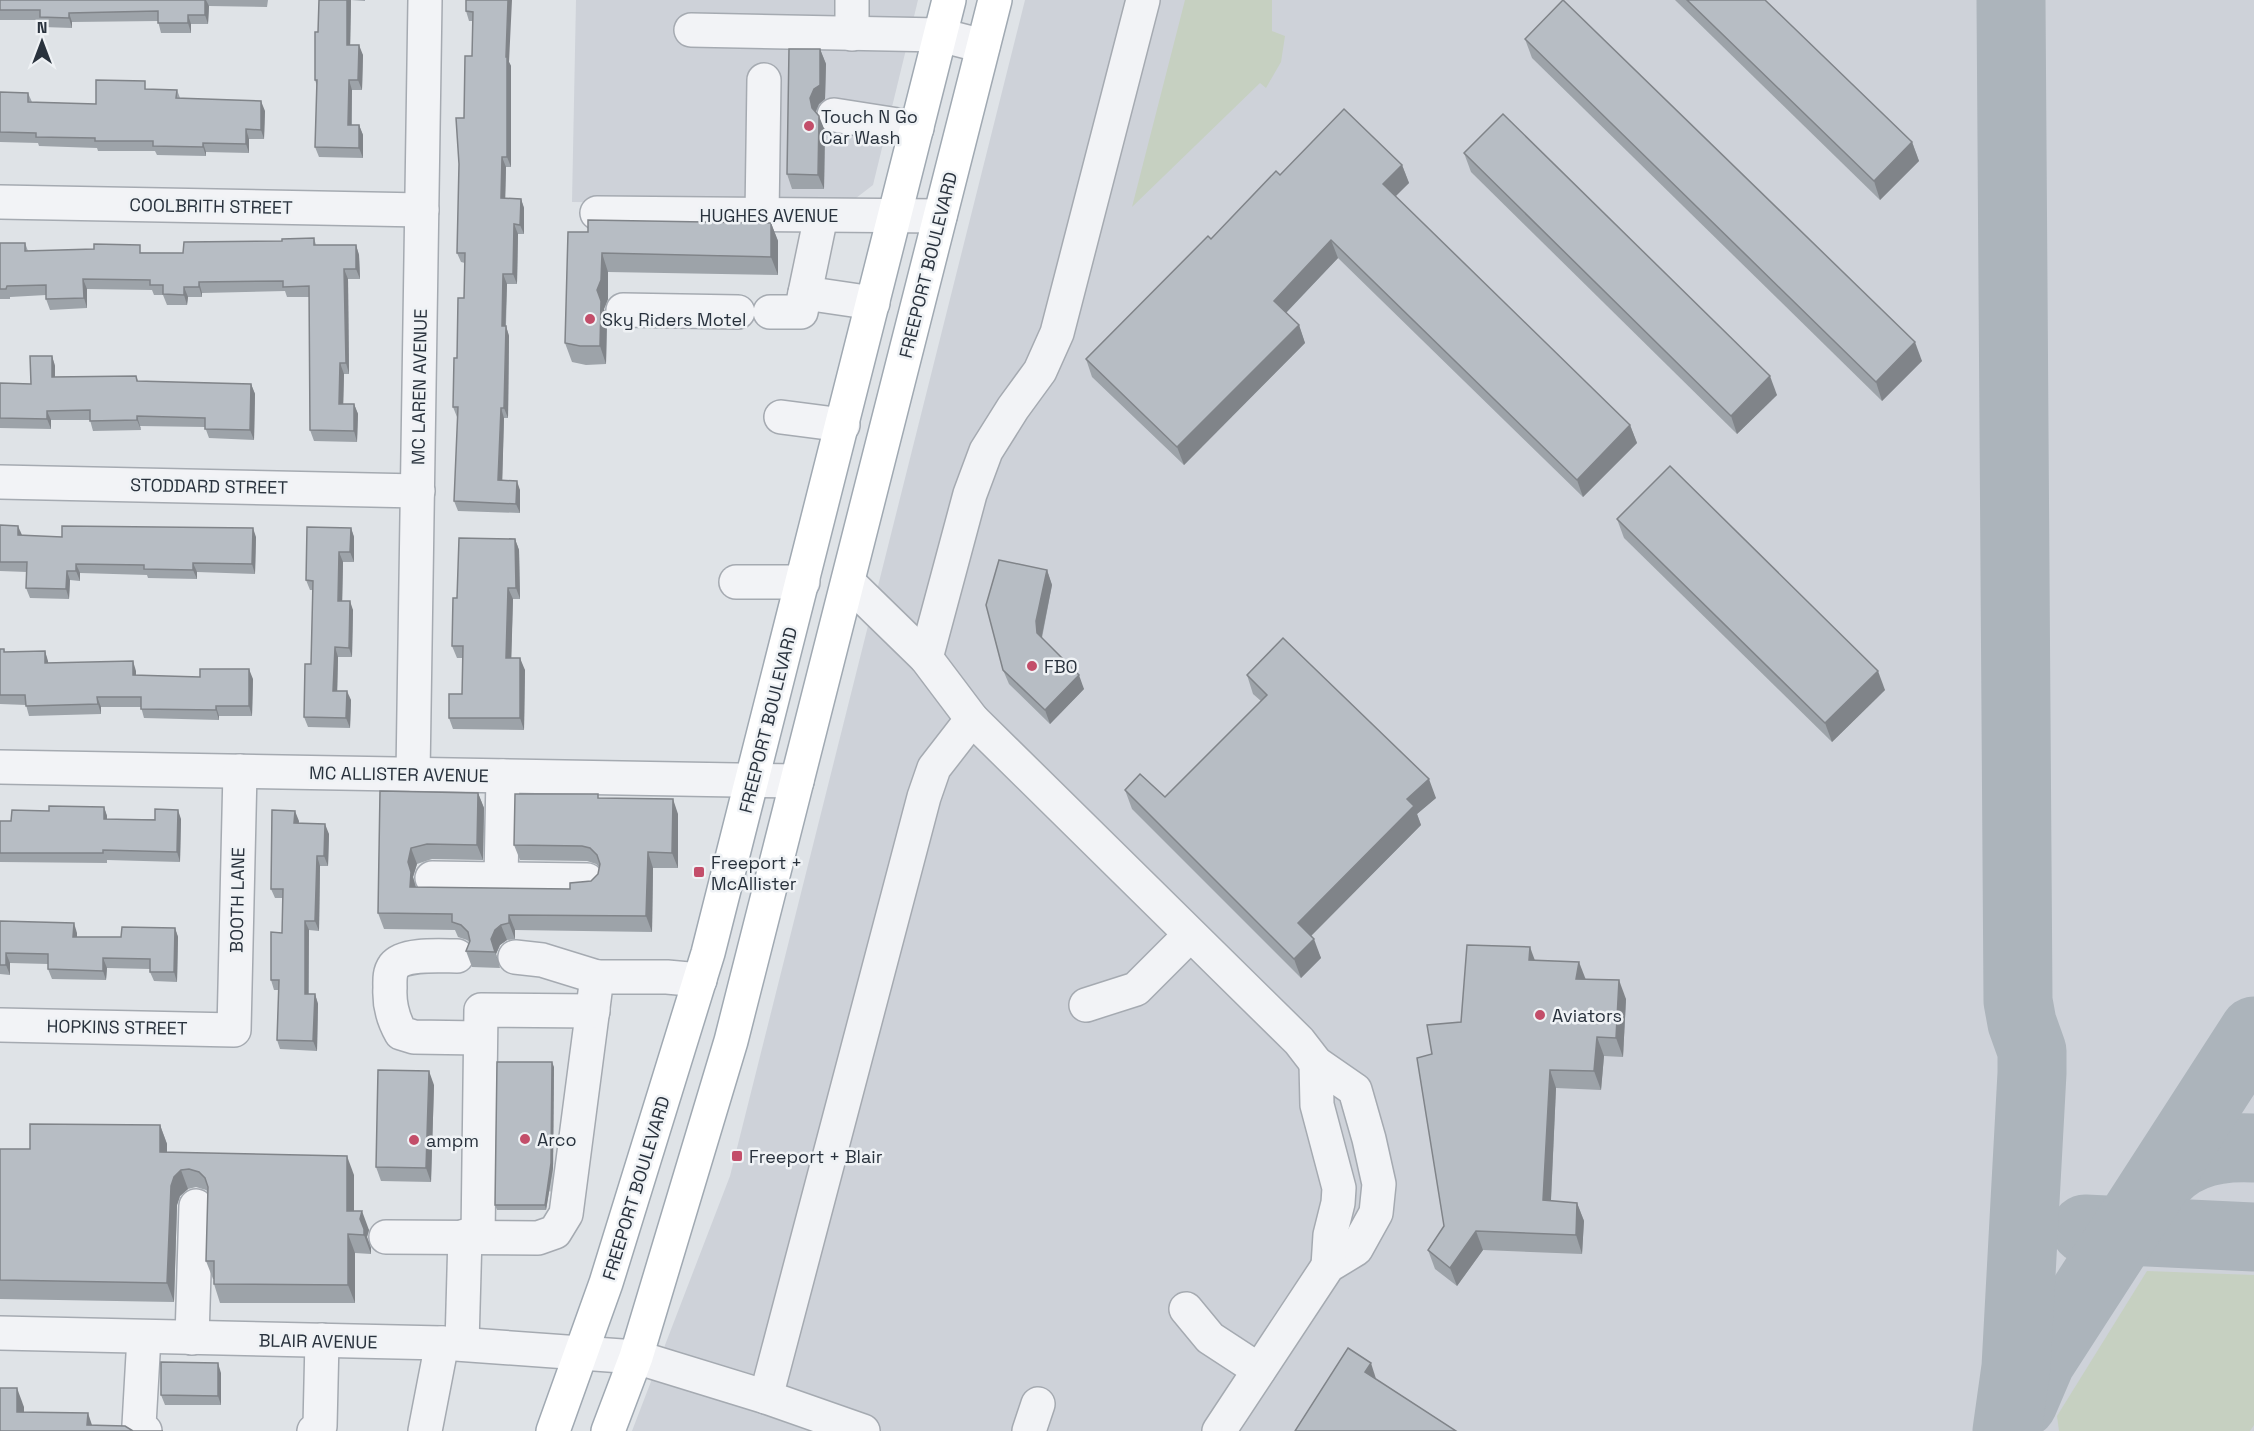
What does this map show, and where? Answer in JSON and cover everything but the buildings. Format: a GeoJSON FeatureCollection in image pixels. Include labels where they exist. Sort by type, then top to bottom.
{"type":"FeatureCollection","features":[{"type":"Feature","properties":{"kind":"main road","name":"FREEPORT BOULEVARD"},"geometry":{"type":"LineString","coordinates":[[553,1431],[606,1283],[700,980],[753,781],[949,0]]}},
{"type":"Feature","properties":{"kind":"main road","name":"FREEPORT BOULEVARD"},"geometry":{"type":"LineString","coordinates":[[608,1431],[636,1357],[731,1041],[995,0]]}},
{"type":"Feature","properties":{"kind":"street","name":"MC LAREN AVENUE"},"geometry":{"type":"LineString","coordinates":[[413,774],[425,0]]}},
{"type":"Feature","properties":{"kind":"street"},"geometry":{"type":"LineString","coordinates":[[852,0],[852,34]]}},
{"type":"Feature","properties":{"kind":"street"},"geometry":{"type":"LineString","coordinates":[[926,658],[970,494],[986,451],[1040,371],[1057,333],[1143,0]]}},
{"type":"Feature","properties":{"kind":"street"},"geometry":{"type":"LineString","coordinates":[[691,30],[940,35],[983,45]]}},
{"type":"Feature","properties":{"kind":"street"},"geometry":{"type":"LineString","coordinates":[[762,215],[764,80]]}},
{"type":"Feature","properties":{"kind":"street"},"geometry":{"type":"LineString","coordinates":[[834,115],[917,128]]}},
{"type":"Feature","properties":{"kind":"street","name":"COOLBRITH STREET"},"geometry":{"type":"LineString","coordinates":[[0,202],[422,210]]}},
{"type":"Feature","properties":{"kind":"street","name":"HUGHES AVENUE"},"geometry":{"type":"LineString","coordinates":[[597,213],[940,216]]}},
{"type":"Feature","properties":{"kind":"street"},"geometry":{"type":"LineString","coordinates":[[771,312],[801,312],[821,216]]}},
{"type":"Feature","properties":{"kind":"street"},"geometry":{"type":"LineString","coordinates":[[805,293],[873,303]]}},
{"type":"Feature","properties":{"kind":"street"},"geometry":{"type":"LineString","coordinates":[[623,310],[738,312]]}},
{"type":"Feature","properties":{"kind":"street"},"geometry":{"type":"LineString","coordinates":[[781,417],[843,425]]}},
{"type":"Feature","properties":{"kind":"street","name":"STODDARD STREET"},"geometry":{"type":"LineString","coordinates":[[0,482],[418,491]]}},
{"type":"Feature","properties":{"kind":"street"},"geometry":{"type":"LineString","coordinates":[[736,582],[803,582]]}},
{"type":"Feature","properties":{"kind":"street"},"geometry":{"type":"LineString","coordinates":[[848,582],[926,658],[972,719],[1299,1041],[1316,1063],[1317,1105],[1339,1188],[1338,1203],[1330,1235],[1328,1266],[1219,1431]]}},
{"type":"Feature","properties":{"kind":"street"},"geometry":{"type":"LineString","coordinates":[[766,1396],[924,797],[934,768],[972,719]]}},
{"type":"Feature","properties":{"kind":"street","name":"MC ALLISTER AVENUE"},"geometry":{"type":"LineString","coordinates":[[0,767],[797,781]]}},
{"type":"Feature","properties":{"kind":"street","name":"BOOTH LANE"},"geometry":{"type":"LineString","coordinates":[[234,1030],[240,771]]}},
{"type":"Feature","properties":{"kind":"street"},"geometry":{"type":"LineString","coordinates":[[501,879],[503,776]]}},
{"type":"Feature","properties":{"kind":"street"},"geometry":{"type":"LineString","coordinates":[[432,878],[587,880]]}},
{"type":"Feature","properties":{"kind":"street"},"geometry":{"type":"LineString","coordinates":[[1086,1005],[1136,989],[1190,935]]}},
{"type":"Feature","properties":{"kind":"street"},"geometry":{"type":"LineString","coordinates":[[457,956],[405,959],[395,965],[390,976],[389,1000],[394,1021],[401,1033],[414,1037],[480,1038]]}},
{"type":"Feature","properties":{"kind":"street"},"geometry":{"type":"LineString","coordinates":[[515,957],[542,960],[597,976],[667,976],[700,980]]}},
{"type":"Feature","properties":{"kind":"street"},"geometry":{"type":"LineString","coordinates":[[386,1237],[538,1238],[555,1232],[566,1214],[562,1176],[568,1099],[593,1011],[597,976]]}},
{"type":"Feature","properties":{"kind":"street"},"geometry":{"type":"LineString","coordinates":[[425,1431],[452,1344],[487,1158],[488,1098],[480,1038],[481,1010],[593,1011]]}},
{"type":"Feature","properties":{"kind":"street","name":"HOPKINS STREET"},"geometry":{"type":"LineString","coordinates":[[0,1025],[234,1030]]}},
{"type":"Feature","properties":{"kind":"street"},"geometry":{"type":"LineString","coordinates":[[192,1338],[196,1206]]}},
{"type":"Feature","properties":{"kind":"street"},"geometry":{"type":"LineString","coordinates":[[1186,1309],[1210,1338],[1259,1370]]}},
{"type":"Feature","properties":{"kind":"street","name":"BLAIR AVENUE"},"geometry":{"type":"LineString","coordinates":[[0,1333],[452,1344],[636,1357],[766,1396],[859,1430]]}},
{"type":"Feature","properties":{"kind":"street"},"geometry":{"type":"LineString","coordinates":[[144,1337],[139,1425],[145,1431]]}},
{"type":"Feature","properties":{"kind":"street"},"geometry":{"type":"LineString","coordinates":[[314,1431],[320,1426],[322,1340]]}},
{"type":"Feature","properties":{"kind":"shaded area"},"geometry":{"type":"Polygon","coordinates":[[[576,0],[918,0],[873,185],[847,205],[572,202],[576,0]]]}},
{"type":"Feature","properties":{"kind":"shaded area"},"geometry":{"type":"Polygon","coordinates":[[[1025,0],[2254,0],[2254,1431],[632,1431],[730,1176],[1025,0]]]}},
{"type":"Feature","properties":{"kind":"green space"},"geometry":{"type":"Polygon","coordinates":[[[1185,0],[1272,0],[1272,31],[1285,36],[1281,62],[1266,88],[1260,83],[1132,207],[1185,0]]]}},
{"type":"Feature","properties":{"kind":"green space"},"geometry":{"type":"Polygon","coordinates":[[[2147,1271],[2254,1275],[2254,1425],[2250,1431],[2059,1431],[2057,1416],[2147,1271]]]}},
{"type":"Feature","properties":{"kind":"taxiway"},"geometry":{"type":"LineString","coordinates":[[2007,1431],[2016,1367],[2032,1073],[2032,1051],[2022,1023],[2018,1001],[2011,0]]}},
{"type":"Feature","properties":{"kind":"taxiway"},"geometry":{"type":"LineString","coordinates":[[2023,1403],[2041,1361],[2254,1031]]}},
{"type":"Feature","properties":{"kind":"taxiway"},"geometry":{"type":"LineString","coordinates":[[2156,1187],[2175,1167],[2199,1154],[2226,1149],[2254,1148]]}},
{"type":"Feature","properties":{"kind":"taxiway"},"geometry":{"type":"LineString","coordinates":[[2085,1229],[2254,1237]]}},
{"type":"Feature","properties":{"kind":"tunnel"},"geometry":{"type":"LineString","coordinates":[[496,1174],[553,1175]]}},
{"type":"Feature","properties":{"kind":"place","name":"Touch N Go Car Wash"},"geometry":{"type":"Point","coordinates":[809,126]}},
{"type":"Feature","properties":{"kind":"place","name":"Sky Riders Motel"},"geometry":{"type":"Point","coordinates":[590,319]}},
{"type":"Feature","properties":{"kind":"place","name":"FBO"},"geometry":{"type":"Point","coordinates":[1032,666]}},
{"type":"Feature","properties":{"kind":"place","name":"Freeport + McAllister"},"geometry":{"type":"Point","coordinates":[699,872]}},
{"type":"Feature","properties":{"kind":"place","name":"Aviators"},"geometry":{"type":"Point","coordinates":[1540,1015]}},
{"type":"Feature","properties":{"kind":"place","name":"Arco"},"geometry":{"type":"Point","coordinates":[525,1139]}},
{"type":"Feature","properties":{"kind":"place","name":"ampm"},"geometry":{"type":"Point","coordinates":[414,1140]}},
{"type":"Feature","properties":{"kind":"place","name":"Freeport + Blair"},"geometry":{"type":"Point","coordinates":[737,1156]}}]}
